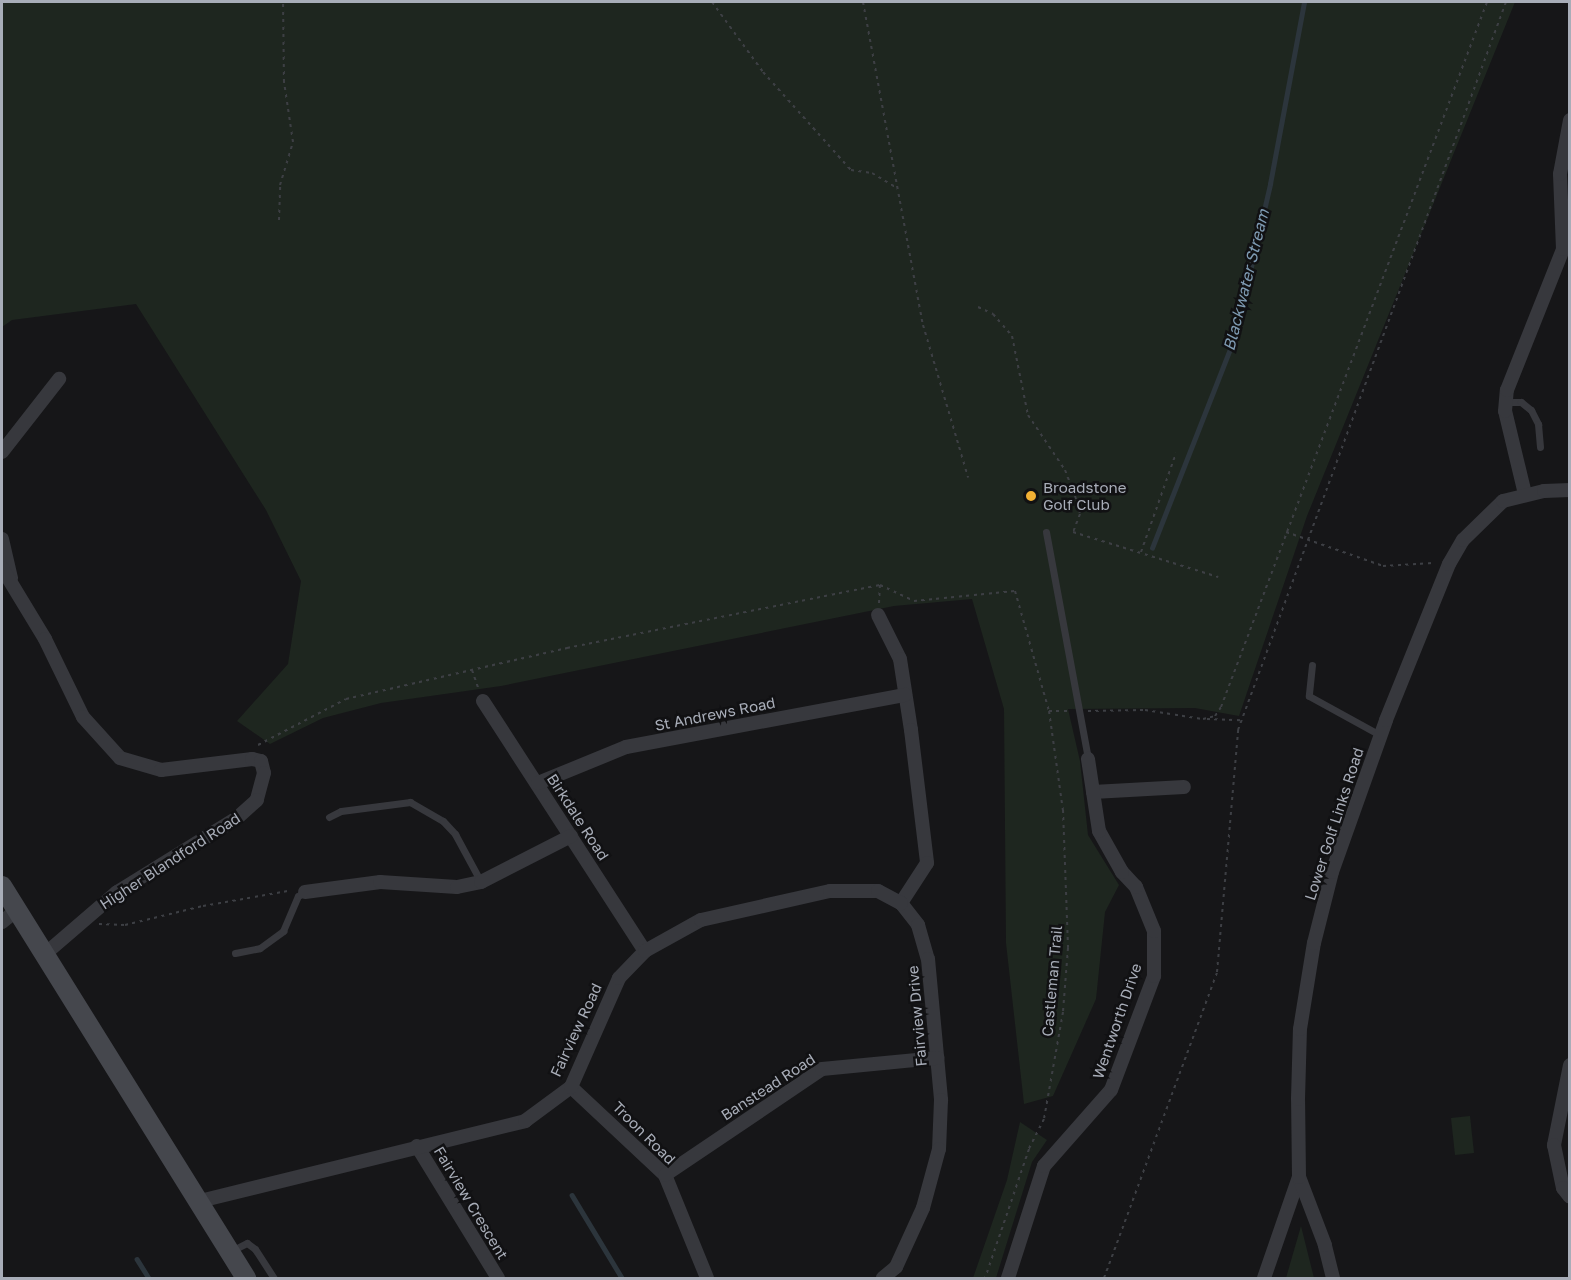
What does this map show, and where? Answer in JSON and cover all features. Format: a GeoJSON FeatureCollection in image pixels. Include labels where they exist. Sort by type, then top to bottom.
{"type":"FeatureCollection","features":[{"type":"Feature","properties":{"kind":"main road"},"geometry":{"type":"LineString","coordinates":[[2,886],[9,916],[45,954],[246,1278]]}},
{"type":"Feature","properties":{"kind":"street"},"geometry":{"type":"LineString","coordinates":[[1525,494],[1506,402],[1507,390],[1563,249],[1560,174],[1569,120]]}},
{"type":"Feature","properties":{"kind":"street"},"geometry":{"type":"LineString","coordinates":[[2,452],[58,380]]}},
{"type":"Feature","properties":{"kind":"street","name":"Lower Golf Links Road"},"geometry":{"type":"LineString","coordinates":[[1333,1278],[1325,1245],[1299,1177],[1300,1029],[1314,943],[1332,872],[1380,735],[1449,564],[1480,520],[1503,501],[1525,494],[1569,490]]}},
{"type":"Feature","properties":{"kind":"street"},"geometry":{"type":"LineString","coordinates":[[2,539],[11,580]]}},
{"type":"Feature","properties":{"kind":"street","name":"Higher Blandford Road"},"geometry":{"type":"LineString","coordinates":[[2,568],[11,580],[83,717],[120,758],[162,770],[221,765],[243,758],[261,761],[261,786],[250,807],[117,892],[45,954]]}},
{"type":"Feature","properties":{"kind":"street"},"geometry":{"type":"LineString","coordinates":[[878,615],[900,659],[927,862],[901,903]]}},
{"type":"Feature","properties":{"kind":"street","name":"St Andrews Road"},"geometry":{"type":"LineString","coordinates":[[538,783],[626,747],[904,695]]}},
{"type":"Feature","properties":{"kind":"street","name":"Birkdale Road"},"geometry":{"type":"LineString","coordinates":[[483,701],[645,951]]}},
{"type":"Feature","properties":{"kind":"street","name":"Wentworth Drive"},"geometry":{"type":"LineString","coordinates":[[1008,1278],[1044,1166],[1111,1090],[1154,976],[1154,931],[1136,886],[1122,872],[1099,831],[1088,759]]}},
{"type":"Feature","properties":{"kind":"street"},"geometry":{"type":"LineString","coordinates":[[1093,792],[1184,787]]}},
{"type":"Feature","properties":{"kind":"street"},"geometry":{"type":"LineString","coordinates":[[305,892],[380,882],[457,887],[481,882],[571,836]]}},
{"type":"Feature","properties":{"kind":"street","name":"Fairview Road"},"geometry":{"type":"LineString","coordinates":[[200,1202],[417,1146],[525,1121],[571,1087],[615,986],[645,951],[701,920],[830,891],[878,891],[901,903]]}},
{"type":"Feature","properties":{"kind":"street","name":"Fairview Drive"},"geometry":{"type":"LineString","coordinates":[[883,1278],[896,1267],[911,1239],[932,1180],[939,1139],[937,1058],[928,959],[918,925],[901,903]]}},
{"type":"Feature","properties":{"kind":"street","name":"Banstead Road"},"geometry":{"type":"LineString","coordinates":[[665,1175],[822,1068],[937,1058]]}},
{"type":"Feature","properties":{"kind":"street"},"geometry":{"type":"LineString","coordinates":[[1569,1065],[1554,1145],[1563,1188],[1569,1197]]}},
{"type":"Feature","properties":{"kind":"street","name":"Troon Road"},"geometry":{"type":"LineString","coordinates":[[571,1087],[665,1175],[706,1278]]}},
{"type":"Feature","properties":{"kind":"street","name":"Fairview Crescent"},"geometry":{"type":"LineString","coordinates":[[417,1146],[498,1278]]}},
{"type":"Feature","properties":{"kind":"street"},"geometry":{"type":"LineString","coordinates":[[1264,1278],[1299,1177]]}},
{"type":"Feature","properties":{"kind":"lane"},"geometry":{"type":"LineString","coordinates":[[1506,402],[1521,402],[1531,410],[1538,424],[1540,447]]}},
{"type":"Feature","properties":{"kind":"lane"},"geometry":{"type":"LineString","coordinates":[[1046,532],[1088,759]]}},
{"type":"Feature","properties":{"kind":"lane"},"geometry":{"type":"LineString","coordinates":[[1312,665],[1310,696],[1380,735]]}},
{"type":"Feature","properties":{"kind":"lane"},"geometry":{"type":"LineString","coordinates":[[329,817],[341,811],[410,802],[443,821],[455,834],[481,882]]}},
{"type":"Feature","properties":{"kind":"lane"},"geometry":{"type":"LineString","coordinates":[[235,953],[260,948],[277,936],[298,896],[305,892]]}},
{"type":"Feature","properties":{"kind":"lane"},"geometry":{"type":"LineString","coordinates":[[229,1252],[247,1243],[255,1249],[274,1278]]}},
{"type":"Feature","properties":{"kind":"path"},"geometry":{"type":"LineString","coordinates":[[279,220],[280,185],[293,142],[284,82],[284,2]]}},
{"type":"Feature","properties":{"kind":"path"},"geometry":{"type":"LineString","coordinates":[[712,2],[763,72],[851,170],[872,173],[896,187]]}},
{"type":"Feature","properties":{"kind":"path"},"geometry":{"type":"LineString","coordinates":[[863,2],[881,84],[896,187],[923,324],[968,477]]}},
{"type":"Feature","properties":{"kind":"path"},"geometry":{"type":"LineString","coordinates":[[1203,719],[1215,716],[1221,707],[1487,2]]}},
{"type":"Feature","properties":{"kind":"path"},"geometry":{"type":"LineString","coordinates":[[1104,1278],[1217,972],[1226,844],[1242,720],[1506,2]]}},
{"type":"Feature","properties":{"kind":"path"},"geometry":{"type":"LineString","coordinates":[[978,307],[993,314],[1012,336],[1028,415],[1061,463],[1080,514],[1073,532],[1218,577]]}},
{"type":"Feature","properties":{"kind":"path"},"geometry":{"type":"LineString","coordinates":[[1141,552],[1176,453]]}},
{"type":"Feature","properties":{"kind":"path"},"geometry":{"type":"LineString","coordinates":[[1286,532],[1383,566],[1449,564]]}},
{"type":"Feature","properties":{"kind":"path"},"geometry":{"type":"LineString","coordinates":[[250,749],[346,699],[472,670],[880,585],[878,615]]}},
{"type":"Feature","properties":{"kind":"path","name":"Castleman Trail"},"geometry":{"type":"LineString","coordinates":[[880,585],[914,601],[1015,591],[1049,711],[1063,810],[1067,879],[1063,1012],[1044,1119],[1029,1149],[985,1278]]}},
{"type":"Feature","properties":{"kind":"path"},"geometry":{"type":"LineString","coordinates":[[472,670],[483,701]]}},
{"type":"Feature","properties":{"kind":"path"},"geometry":{"type":"LineString","coordinates":[[1085,711],[1145,710],[1203,719],[1242,720]]}},
{"type":"Feature","properties":{"kind":"path"},"geometry":{"type":"LineString","coordinates":[[1049,711],[1073,711]]}},
{"type":"Feature","properties":{"kind":"path"},"geometry":{"type":"LineString","coordinates":[[89,915],[103,925],[125,925],[237,898],[305,892]]}},
{"type":"Feature","properties":{"kind":"shaded area"},"geometry":{"type":"Polygon","coordinates":[[[2,2],[1515,2],[1307,516],[1239,716],[1195,708],[1068,709],[1080,761],[1088,835],[1119,885],[1105,912],[1096,999],[1053,1096],[1024,1104],[1006,943],[1004,709],[972,599],[894,606],[501,686],[381,703],[323,718],[270,744],[237,721],[288,664],[301,581],[266,510],[136,304],[12,320],[2,327],[2,2]]]}},
{"type":"Feature","properties":{"kind":"shaded area"},"geometry":{"type":"Polygon","coordinates":[[[1470,1116],[1474,1153],[1455,1155],[1451,1118],[1470,1116]]]}},
{"type":"Feature","properties":{"kind":"shaded area"},"geometry":{"type":"Polygon","coordinates":[[[1020,1122],[1047,1140],[1032,1162],[996,1278],[973,1278],[1007,1180],[1020,1122]]]}},
{"type":"Feature","properties":{"kind":"shaded area"},"geometry":{"type":"Polygon","coordinates":[[[1301,1226],[1314,1278],[1286,1278],[1301,1226]]]}},
{"type":"Feature","properties":{"kind":"waterway","name":"Blackwater Stream"},"geometry":{"type":"LineString","coordinates":[[1152,548],[1235,336],[1270,184],[1304,2]]}},
{"type":"Feature","properties":{"kind":"waterway"},"geometry":{"type":"LineString","coordinates":[[572,1195],[622,1278]]}},
{"type":"Feature","properties":{"kind":"waterway"},"geometry":{"type":"LineString","coordinates":[[137,1259],[149,1278]]}},
{"type":"Feature","properties":{"kind":"place","name":"Broadstone Golf Club"},"geometry":{"type":"Point","coordinates":[1031,496]}}]}
